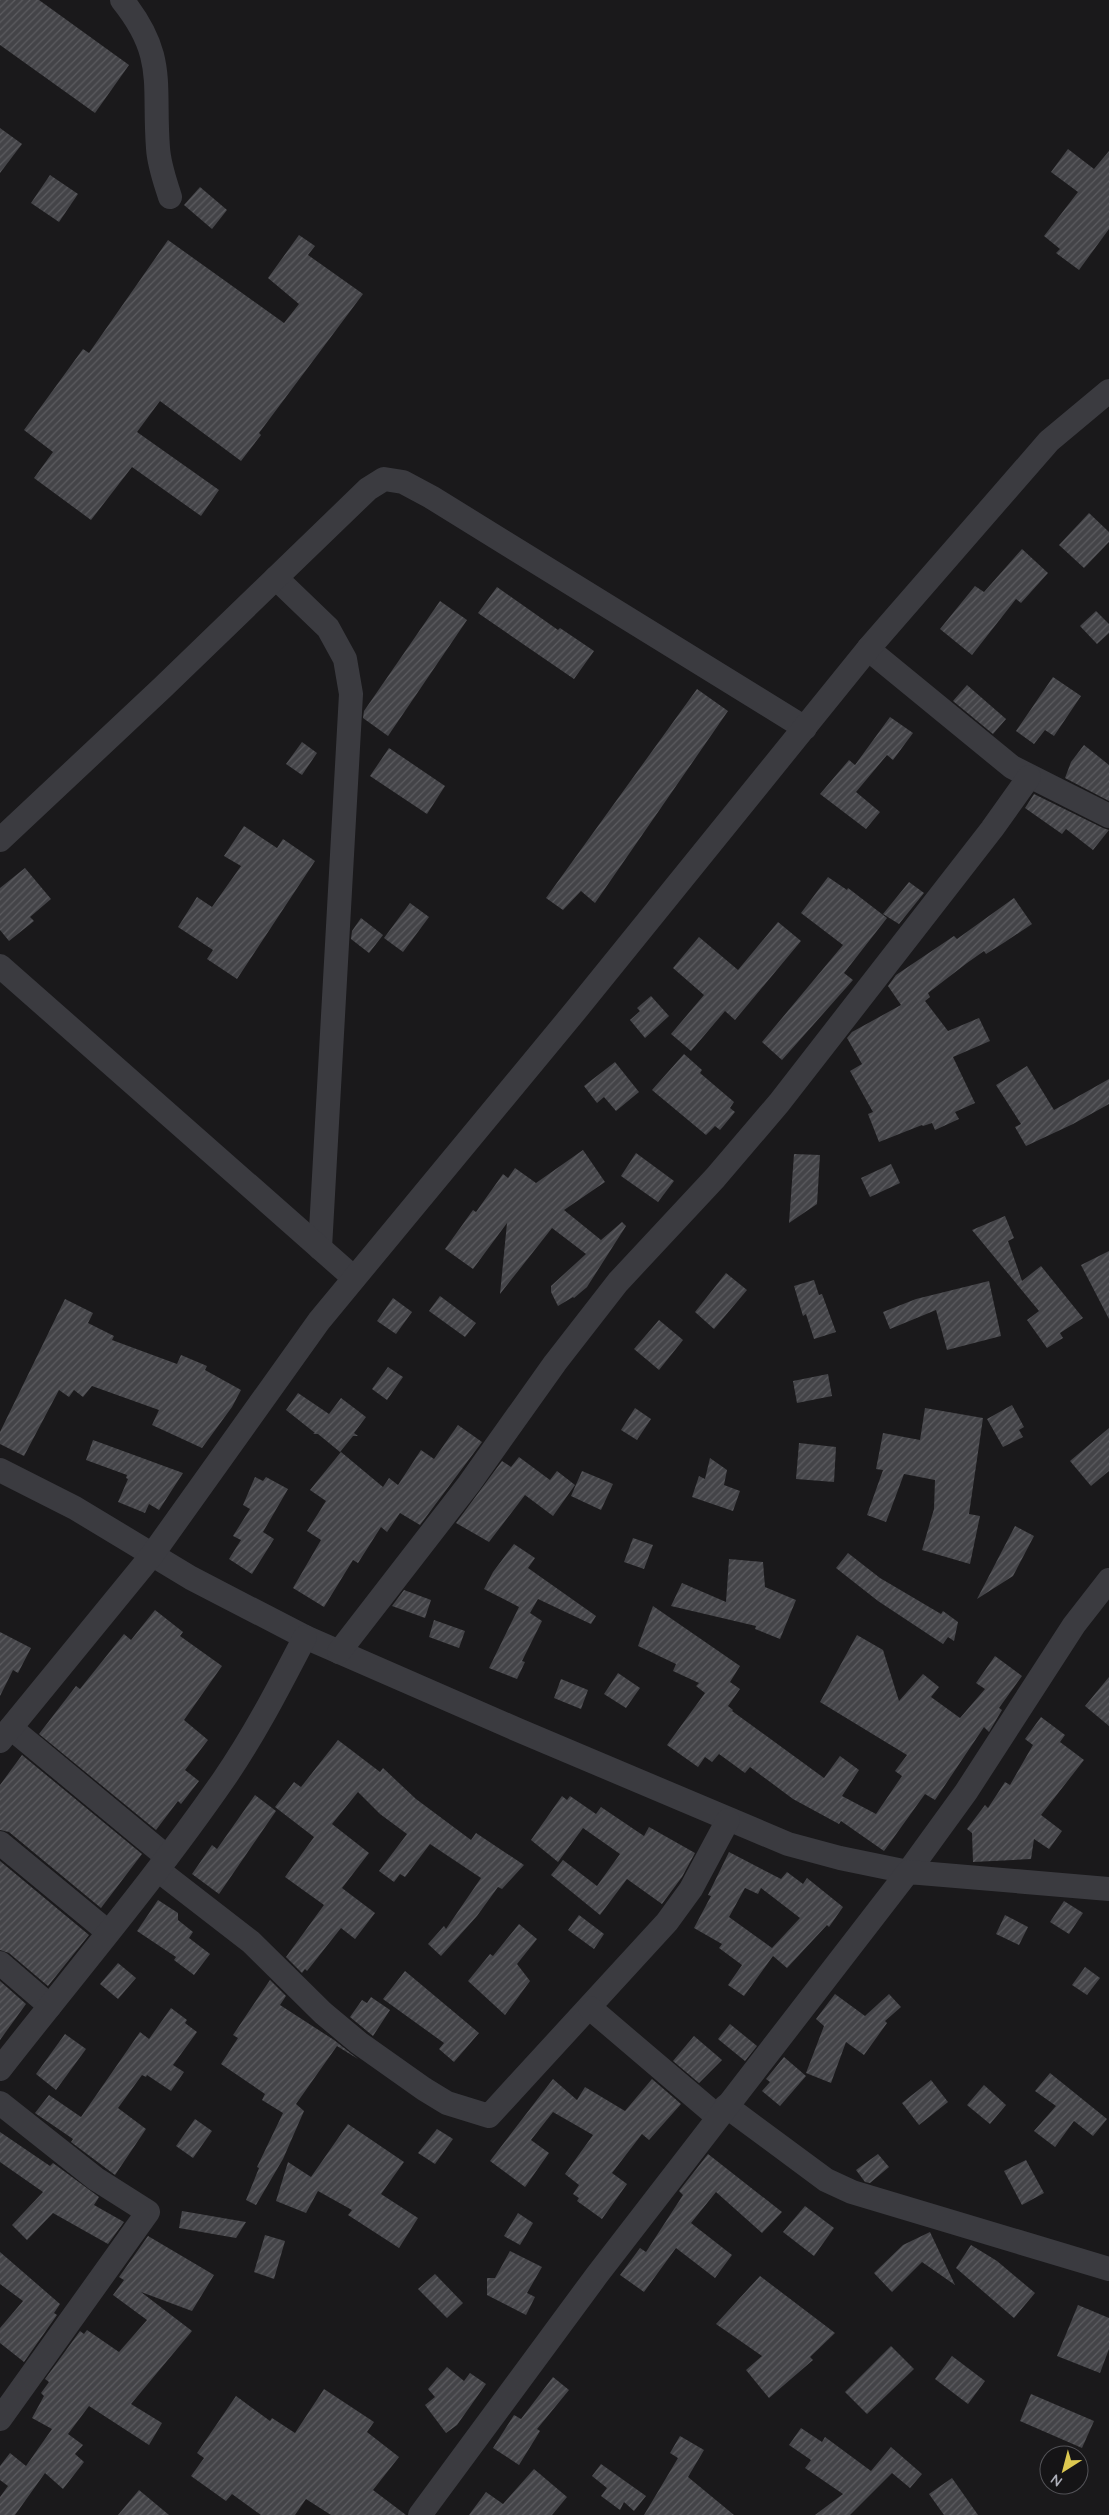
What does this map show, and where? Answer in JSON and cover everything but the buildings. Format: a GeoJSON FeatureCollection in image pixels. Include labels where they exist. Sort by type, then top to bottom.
{"type":"FeatureCollection","features":[{"type":"Feature","properties":{"kind":"street"},"geometry":{"type":"LineString","coordinates":[[122,0],[134,15],[151,48],[157,75],[158,149],[170,197]]}},
{"type":"Feature","properties":{"kind":"street"},"geometry":{"type":"LineString","coordinates":[[728,1820],[680,1904],[590,2008],[489,2116],[447,2103],[359,2043],[323,2013],[251,1942],[163,1864],[6,1734],[152,1555],[318,1321],[576,1010],[868,649],[1049,440],[1109,391]]}},
{"type":"Feature","properties":{"kind":"street"},"geometry":{"type":"LineString","coordinates":[[0,840],[368,490],[384,478],[403,482],[431,497],[804,728]]}},
{"type":"Feature","properties":{"kind":"street"},"geometry":{"type":"LineString","coordinates":[[276,578],[328,628],[346,659],[351,694],[320,1248]]}},
{"type":"Feature","properties":{"kind":"street"},"geometry":{"type":"LineString","coordinates":[[868,649],[1012,767],[1028,777],[1109,816]]}},
{"type":"Feature","properties":{"kind":"street"},"geometry":{"type":"LineString","coordinates":[[339,1652],[469,1484],[555,1363],[612,1290],[715,1178],[778,1103],[992,829],[1028,777]]}},
{"type":"Feature","properties":{"kind":"street"},"geometry":{"type":"LineString","coordinates":[[0,966],[354,1278]]}},
{"type":"Feature","properties":{"kind":"street"},"geometry":{"type":"LineString","coordinates":[[0,1470],[75,1508],[152,1555],[305,1637],[728,1820],[788,1844],[840,1858],[908,1872],[1109,1889]]}},
{"type":"Feature","properties":{"kind":"street"},"geometry":{"type":"LineString","coordinates":[[431,2510],[597,2275],[908,1872],[966,1792],[1074,1626],[1109,1580]]}},
{"type":"Feature","properties":{"kind":"street"},"geometry":{"type":"LineString","coordinates":[[0,2070],[163,1864],[225,1777],[266,1711],[305,1637]]}},
{"type":"Feature","properties":{"kind":"street"},"geometry":{"type":"LineString","coordinates":[[0,1843],[108,1932]]}},
{"type":"Feature","properties":{"kind":"street"},"geometry":{"type":"LineString","coordinates":[[0,1963],[50,2006]]}},
{"type":"Feature","properties":{"kind":"street"},"geometry":{"type":"LineString","coordinates":[[590,2008],[722,2111],[826,2180],[852,2192],[1109,2269]]}},
{"type":"Feature","properties":{"kind":"street"},"geometry":{"type":"LineString","coordinates":[[0,2103],[96,2179],[148,2212],[0,2419]]}}]}
